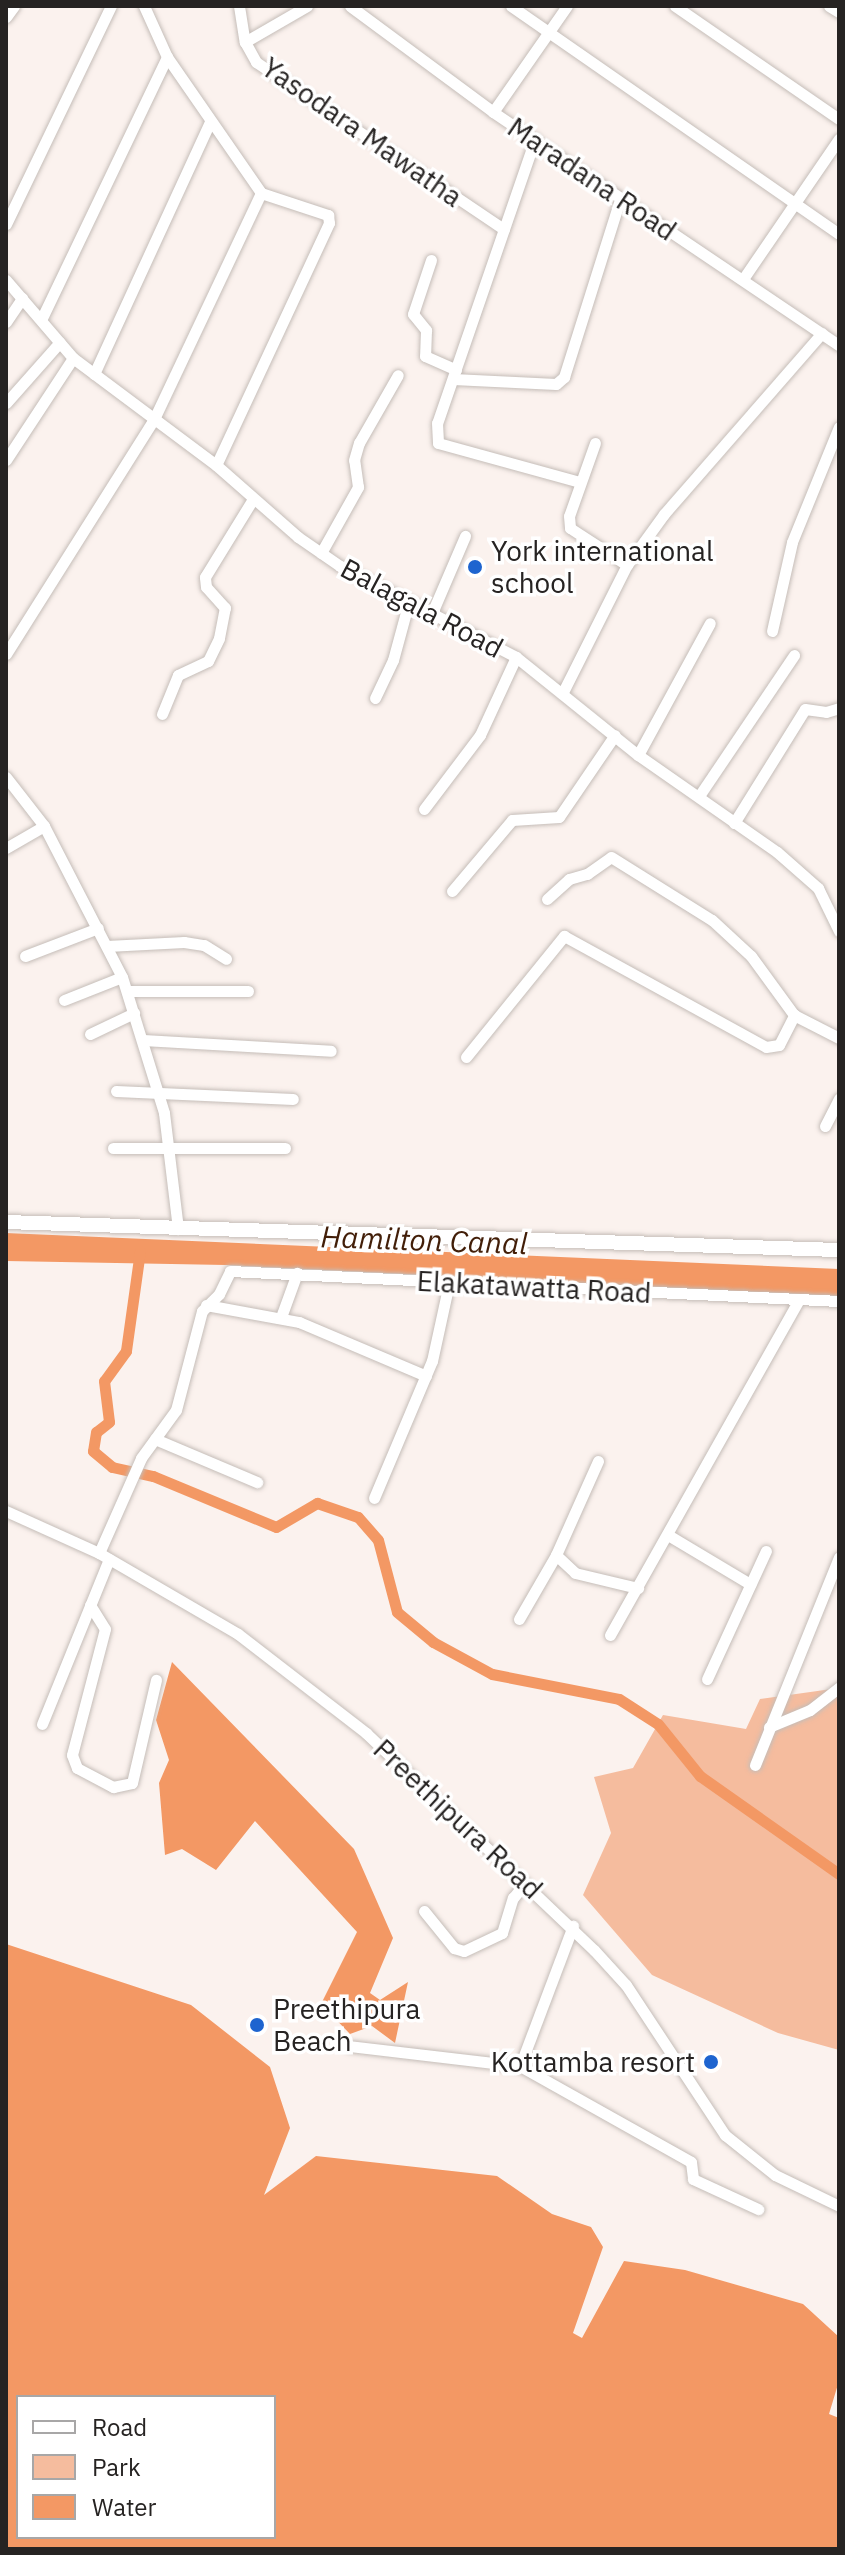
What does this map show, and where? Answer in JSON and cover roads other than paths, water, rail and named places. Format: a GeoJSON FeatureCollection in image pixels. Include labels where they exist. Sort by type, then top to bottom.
{"type":"FeatureCollection","features":[{"type":"Feature","properties":{"kind":"main road"},"geometry":{"type":"LineString","coordinates":[[6,1222],[839,1250]]}},
{"type":"Feature","properties":{"kind":"street"},"geometry":{"type":"LineString","coordinates":[[6,17],[14,6]]}},
{"type":"Feature","properties":{"kind":"street"},"geometry":{"type":"LineString","coordinates":[[6,224],[77,66],[111,6]]}},
{"type":"Feature","properties":{"kind":"street"},"geometry":{"type":"LineString","coordinates":[[144,6],[167,57],[261,193],[323,210],[329,223],[216,465]]}},
{"type":"Feature","properties":{"kind":"street"},"geometry":{"type":"LineString","coordinates":[[239,6],[245,42]]}},
{"type":"Feature","properties":{"kind":"street","name":"Yasodara Mawatha"},"geometry":{"type":"LineString","coordinates":[[307,6],[245,42],[256,62],[504,229]]}},
{"type":"Feature","properties":{"kind":"street","name":"Maradana Road"},"geometry":{"type":"LineString","coordinates":[[350,6],[493,112],[839,345]]}},
{"type":"Feature","properties":{"kind":"street"},"geometry":{"type":"LineString","coordinates":[[511,6],[839,234]]}},
{"type":"Feature","properties":{"kind":"street"},"geometry":{"type":"LineString","coordinates":[[493,112],[567,6]]}},
{"type":"Feature","properties":{"kind":"street"},"geometry":{"type":"LineString","coordinates":[[675,6],[839,119]]}},
{"type":"Feature","properties":{"kind":"street"},"geometry":{"type":"LineString","coordinates":[[829,6],[839,12]]}},
{"type":"Feature","properties":{"kind":"street"},"geometry":{"type":"LineString","coordinates":[[41,320],[167,57]]}},
{"type":"Feature","properties":{"kind":"street"},"geometry":{"type":"LineString","coordinates":[[94,374],[210,122]]}},
{"type":"Feature","properties":{"kind":"street"},"geometry":{"type":"LineString","coordinates":[[535,139],[437,423],[438,443],[580,482]]}},
{"type":"Feature","properties":{"kind":"street"},"geometry":{"type":"LineString","coordinates":[[743,279],[839,139]]}},
{"type":"Feature","properties":{"kind":"street"},"geometry":{"type":"LineString","coordinates":[[6,654],[155,417],[261,193]]}},
{"type":"Feature","properties":{"kind":"street"},"geometry":{"type":"LineString","coordinates":[[431,260],[413,314],[426,330],[425,356],[455,374],[556,384],[564,377],[620,199]]}},
{"type":"Feature","properties":{"kind":"street","name":"Balagala Road"},"geometry":{"type":"LineString","coordinates":[[6,280],[73,358],[155,417],[321,553],[516,657],[638,755],[699,796],[818,888],[839,931]]}},
{"type":"Feature","properties":{"kind":"street"},"geometry":{"type":"LineString","coordinates":[[6,322],[22,298]]}},
{"type":"Feature","properties":{"kind":"street"},"geometry":{"type":"LineString","coordinates":[[563,692],[627,565],[664,514],[822,333]]}},
{"type":"Feature","properties":{"kind":"street"},"geometry":{"type":"LineString","coordinates":[[6,403],[60,342]]}},
{"type":"Feature","properties":{"kind":"street"},"geometry":{"type":"LineString","coordinates":[[6,460],[73,358]]}},
{"type":"Feature","properties":{"kind":"street"},"geometry":{"type":"LineString","coordinates":[[321,553],[358,487],[354,460],[359,443],[398,375]]}},
{"type":"Feature","properties":{"kind":"street"},"geometry":{"type":"LineString","coordinates":[[772,631],[792,542],[839,427]]}},
{"type":"Feature","properties":{"kind":"street"},"geometry":{"type":"LineString","coordinates":[[595,443],[569,516],[570,528],[627,565]]}},
{"type":"Feature","properties":{"kind":"street"},"geometry":{"type":"LineString","coordinates":[[162,714],[178,675],[208,661],[219,638],[225,608],[206,587],[205,577],[253,499]]}},
{"type":"Feature","properties":{"kind":"street"},"geometry":{"type":"LineString","coordinates":[[432,613],[465,536]]}},
{"type":"Feature","properties":{"kind":"street"},"geometry":{"type":"LineString","coordinates":[[375,698],[393,660],[409,601]]}},
{"type":"Feature","properties":{"kind":"street"},"geometry":{"type":"LineString","coordinates":[[638,755],[710,623]]}},
{"type":"Feature","properties":{"kind":"street"},"geometry":{"type":"LineString","coordinates":[[699,796],[794,655]]}},
{"type":"Feature","properties":{"kind":"street"},"geometry":{"type":"LineString","coordinates":[[424,809],[480,735],[516,657]]}},
{"type":"Feature","properties":{"kind":"street"},"geometry":{"type":"LineString","coordinates":[[734,823],[805,709],[826,712],[839,708]]}},
{"type":"Feature","properties":{"kind":"street"},"geometry":{"type":"LineString","coordinates":[[452,891],[512,820],[559,817],[615,735]]}},
{"type":"Feature","properties":{"kind":"street"},"geometry":{"type":"LineString","coordinates":[[6,778],[44,826],[122,977],[157,1090],[169,1145],[178,1229]]}},
{"type":"Feature","properties":{"kind":"street"},"geometry":{"type":"LineString","coordinates":[[6,848],[44,826]]}},
{"type":"Feature","properties":{"kind":"street"},"geometry":{"type":"LineString","coordinates":[[547,899],[569,879],[587,874],[611,857],[712,920],[751,956],[794,1015],[839,1038]]}},
{"type":"Feature","properties":{"kind":"street"},"geometry":{"type":"LineString","coordinates":[[25,956],[98,928]]}},
{"type":"Feature","properties":{"kind":"street"},"geometry":{"type":"LineString","coordinates":[[466,1057],[564,936],[766,1047],[779,1045],[794,1015]]}},
{"type":"Feature","properties":{"kind":"street"},"geometry":{"type":"LineString","coordinates":[[107,946],[184,942],[204,945],[226,959]]}},
{"type":"Feature","properties":{"kind":"street"},"geometry":{"type":"LineString","coordinates":[[64,1000],[122,977]]}},
{"type":"Feature","properties":{"kind":"street"},"geometry":{"type":"LineString","coordinates":[[127,991],[248,991]]}},
{"type":"Feature","properties":{"kind":"street"},"geometry":{"type":"LineString","coordinates":[[90,1034],[134,1013]]}},
{"type":"Feature","properties":{"kind":"street"},"geometry":{"type":"LineString","coordinates":[[143,1040],[331,1051]]}},
{"type":"Feature","properties":{"kind":"street"},"geometry":{"type":"LineString","coordinates":[[116,1091],[157,1090],[293,1099]]}},
{"type":"Feature","properties":{"kind":"street"},"geometry":{"type":"LineString","coordinates":[[825,1126],[839,1098]]}},
{"type":"Feature","properties":{"kind":"street"},"geometry":{"type":"LineString","coordinates":[[113,1148],[169,1145],[285,1148]]}},
{"type":"Feature","properties":{"kind":"street","name":"Elakatawatta Road"},"geometry":{"type":"LineString","coordinates":[[206,1305],[219,1294],[230,1271],[839,1301]]}},
{"type":"Feature","properties":{"kind":"street"},"geometry":{"type":"LineString","coordinates":[[281,1317],[297,1273]]}},
{"type":"Feature","properties":{"kind":"street"},"geometry":{"type":"LineString","coordinates":[[374,1498],[426,1376],[449,1283]]}},
{"type":"Feature","properties":{"kind":"street"},"geometry":{"type":"LineString","coordinates":[[610,1635],[799,1300]]}},
{"type":"Feature","properties":{"kind":"street"},"geometry":{"type":"LineString","coordinates":[[42,1724],[90,1605],[104,1556],[141,1458],[176,1410],[188,1379],[206,1305],[281,1317],[426,1376]]}},
{"type":"Feature","properties":{"kind":"street"},"geometry":{"type":"LineString","coordinates":[[155,1439],[257,1482]]}},
{"type":"Feature","properties":{"kind":"street"},"geometry":{"type":"LineString","coordinates":[[519,1619],[556,1555],[598,1461]]}},
{"type":"Feature","properties":{"kind":"street","name":"Preethipura Road"},"geometry":{"type":"LineString","coordinates":[[6,1511],[104,1556],[238,1634],[366,1733],[573,1926],[626,1985],[725,2135],[775,2175],[839,2206]]}},
{"type":"Feature","properties":{"kind":"street"},"geometry":{"type":"LineString","coordinates":[[668,1535],[750,1584]]}},
{"type":"Feature","properties":{"kind":"street"},"geometry":{"type":"LineString","coordinates":[[707,1679],[766,1551]]}},
{"type":"Feature","properties":{"kind":"street"},"geometry":{"type":"LineString","coordinates":[[556,1555],[575,1573],[638,1588]]}},
{"type":"Feature","properties":{"kind":"street"},"geometry":{"type":"LineString","coordinates":[[755,1765],[839,1557]]}},
{"type":"Feature","properties":{"kind":"street"},"geometry":{"type":"LineString","coordinates":[[90,1605],[105,1629],[72,1755],[77,1768],[113,1787],[132,1783],[156,1680]]}},
{"type":"Feature","properties":{"kind":"street"},"geometry":{"type":"LineString","coordinates":[[769,1727],[810,1710],[839,1687]]}},
{"type":"Feature","properties":{"kind":"street"},"geometry":{"type":"LineString","coordinates":[[424,1911],[454,1948],[464,1951],[502,1933],[513,1898],[525,1883]]}},
{"type":"Feature","properties":{"kind":"street"},"geometry":{"type":"LineString","coordinates":[[520,2066],[573,1926]]}},
{"type":"Feature","properties":{"kind":"street"},"geometry":{"type":"LineString","coordinates":[[349,2046],[520,2066],[691,2162],[693,2179],[758,2209]]}},
{"type":"Feature","properties":{"kind":"water"},"geometry":{"type":"Polygon","coordinates":[[[6,1233],[839,1269],[839,1296],[226,1265],[6,1261],[6,1233]]]}},
{"type":"Feature","properties":{"kind":"water"},"geometry":{"type":"Polygon","coordinates":[[[172,1662],[354,1849],[393,1938],[370,1993],[380,2000],[408,1982],[395,2043],[372,2026],[350,2034],[321,2004],[357,1932],[255,1821],[216,1870],[182,1849],[165,1855],[159,1783],[169,1760],[156,1720],[172,1662]]]}},
{"type":"Feature","properties":{"kind":"water"},"geometry":{"type":"Polygon","coordinates":[[[6,1944],[191,2005],[270,2067],[290,2128],[264,2195],[316,2156],[497,2176],[552,2214],[591,2227],[603,2247],[573,2333],[582,2338],[624,2261],[685,2270],[803,2304],[839,2337],[839,2381],[829,2414],[839,2418],[839,2549],[6,2549],[6,1944]]]}},
{"type":"Feature","properties":{"kind":"waterway"},"geometry":{"type":"LineString","coordinates":[[140,1251],[126,1351],[104,1381],[109,1422],[96,1432],[93,1451],[112,1467],[153,1476],[276,1527],[317,1503],[358,1517],[378,1540],[397,1612],[433,1642],[492,1674],[619,1699],[658,1724],[700,1776],[839,1874]]}},
{"type":"Feature","properties":{"kind":"place","name":"York international school"},"geometry":{"type":"Point","coordinates":[475,567]}},
{"type":"Feature","properties":{"kind":"place","name":"Preethipura Beach"},"geometry":{"type":"Point","coordinates":[257,2025]}},
{"type":"Feature","properties":{"kind":"place","name":"Kottamba resort"},"geometry":{"type":"Point","coordinates":[711,2062]}},
{"type":"Feature","properties":{"kind":"water label","name":"Hamilton Canal"},"geometry":{"type":"Point","coordinates":[424,1240]}}]}
